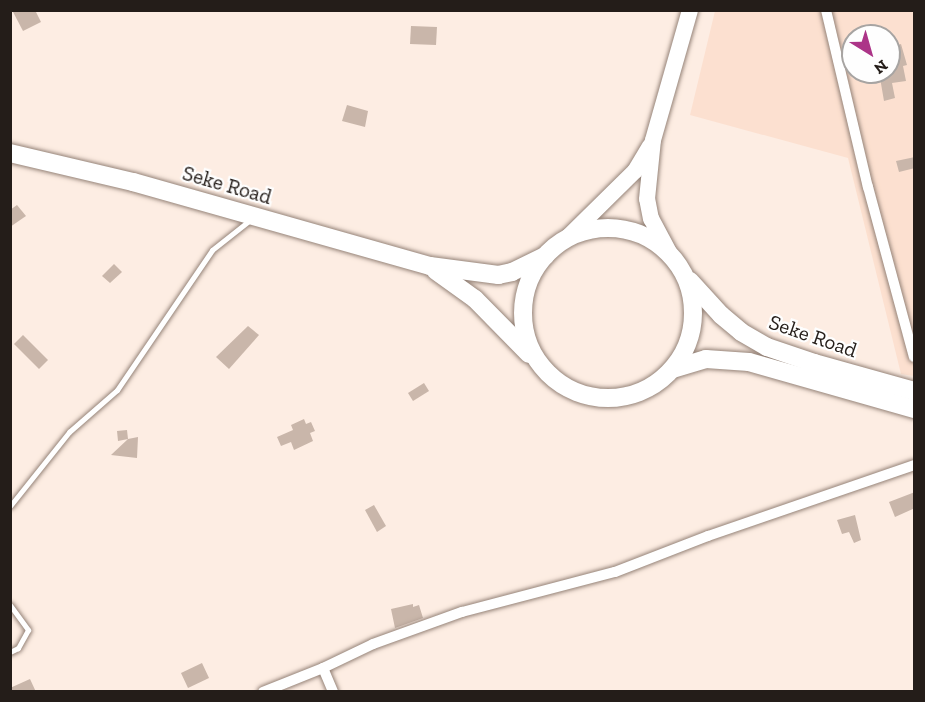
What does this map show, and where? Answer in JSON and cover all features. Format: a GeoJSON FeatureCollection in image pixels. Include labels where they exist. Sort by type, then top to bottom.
{"type":"FeatureCollection","features":[{"type":"Feature","properties":{"kind":"main road","name":"Seke Road"},"geometry":{"type":"LineString","coordinates":[[10,153],[133,182],[430,266]]}},
{"type":"Feature","properties":{"kind":"main road","name":"Seke Road"},"geometry":{"type":"LineString","coordinates":[[685,274],[694,306],[693,323],[686,347],[673,369],[660,381],[630,396],[595,398],[563,386],[538,363],[529,346],[522,308],[526,289],[534,271],[545,255],[566,239],[584,231],[621,229],[639,233],[670,254],[721,315],[741,332],[767,347],[814,363],[915,391]]}},
{"type":"Feature","properties":{"kind":"main road"},"geometry":{"type":"LineString","coordinates":[[430,266],[498,275],[512,272],[545,255]]}},
{"type":"Feature","properties":{"kind":"main road"},"geometry":{"type":"LineString","coordinates":[[430,266],[475,299],[538,363]]}},
{"type":"Feature","properties":{"kind":"main road","name":"Seke Road"},"geometry":{"type":"LineString","coordinates":[[673,369],[706,359],[749,362],[915,409]]}},
{"type":"Feature","properties":{"kind":"street"},"geometry":{"type":"LineString","coordinates":[[670,254],[647,207],[653,140],[690,10]]}},
{"type":"Feature","properties":{"kind":"street"},"geometry":{"type":"LineString","coordinates":[[826,10],[868,186],[915,357]]}},
{"type":"Feature","properties":{"kind":"street"},"geometry":{"type":"LineString","coordinates":[[566,239],[635,171],[653,140]]}},
{"type":"Feature","properties":{"kind":"street"},"geometry":{"type":"LineString","coordinates":[[263,692],[323,668],[373,644],[462,612],[615,572],[708,536],[915,465]]}},
{"type":"Feature","properties":{"kind":"street"},"geometry":{"type":"LineString","coordinates":[[323,668],[333,692]]}},
{"type":"Feature","properties":{"kind":"lane"},"geometry":{"type":"LineString","coordinates":[[10,506],[69,432],[117,390],[212,250],[254,217]]}},
{"type":"Feature","properties":{"kind":"lane"},"geometry":{"type":"LineString","coordinates":[[10,604],[28,630],[18,648],[10,652]]}},
{"type":"Feature","properties":{"kind":"shaded area"},"geometry":{"type":"Polygon","coordinates":[[[715,11],[914,11],[914,376],[901,374],[848,158],[690,115],[715,11]]]}},
{"type":"Feature","properties":{"kind":"building"},"geometry":{"type":"Polygon","coordinates":[[[12,10],[35,10],[41,22],[23,31],[12,10]]]}},
{"type":"Feature","properties":{"kind":"building"},"geometry":{"type":"Polygon","coordinates":[[[411,26],[437,27],[436,45],[410,44],[411,26]]]}},
{"type":"Feature","properties":{"kind":"building"},"geometry":{"type":"Polygon","coordinates":[[[901,44],[907,65],[903,66],[906,81],[901,82],[901,44]]]}},
{"type":"Feature","properties":{"kind":"building"},"geometry":{"type":"Polygon","coordinates":[[[881,84],[892,84],[895,98],[884,101],[881,84]]]}},
{"type":"Feature","properties":{"kind":"building"},"geometry":{"type":"Polygon","coordinates":[[[347,105],[368,111],[365,127],[342,121],[347,105]]]}},
{"type":"Feature","properties":{"kind":"building"},"geometry":{"type":"Polygon","coordinates":[[[915,157],[915,168],[899,172],[896,161],[915,157]]]}},
{"type":"Feature","properties":{"kind":"building"},"geometry":{"type":"Polygon","coordinates":[[[17,205],[26,216],[10,227],[10,210],[17,205]]]}},
{"type":"Feature","properties":{"kind":"building"},"geometry":{"type":"Polygon","coordinates":[[[114,264],[122,272],[110,283],[102,276],[114,264]]]}},
{"type":"Feature","properties":{"kind":"building"},"geometry":{"type":"Polygon","coordinates":[[[248,326],[259,335],[229,369],[216,357],[248,326]]]}},
{"type":"Feature","properties":{"kind":"building"},"geometry":{"type":"Polygon","coordinates":[[[23,335],[48,360],[39,369],[14,344],[23,335]]]}},
{"type":"Feature","properties":{"kind":"building"},"geometry":{"type":"Polygon","coordinates":[[[424,383],[429,391],[413,401],[408,393],[424,383]]]}},
{"type":"Feature","properties":{"kind":"building"},"geometry":{"type":"Polygon","coordinates":[[[304,419],[306,424],[311,422],[315,431],[310,433],[313,441],[294,450],[291,442],[281,446],[277,437],[293,430],[291,425],[304,419]]]}},
{"type":"Feature","properties":{"kind":"building"},"geometry":{"type":"Polygon","coordinates":[[[127,430],[128,439],[118,441],[117,431],[127,430]]]}},
{"type":"Feature","properties":{"kind":"building"},"geometry":{"type":"Polygon","coordinates":[[[138,437],[137,458],[111,455],[128,439],[138,437]]]}},
{"type":"Feature","properties":{"kind":"building"},"geometry":{"type":"Polygon","coordinates":[[[915,492],[915,508],[895,517],[889,502],[915,492]]]}},
{"type":"Feature","properties":{"kind":"building"},"geometry":{"type":"Polygon","coordinates":[[[374,505],[386,526],[377,532],[365,510],[374,505]]]}},
{"type":"Feature","properties":{"kind":"building"},"geometry":{"type":"Polygon","coordinates":[[[855,515],[861,540],[854,543],[849,532],[842,534],[837,520],[855,515]]]}},
{"type":"Feature","properties":{"kind":"building"},"geometry":{"type":"Polygon","coordinates":[[[413,604],[413,607],[419,605],[423,618],[395,628],[391,609],[413,604]]]}},
{"type":"Feature","properties":{"kind":"building"},"geometry":{"type":"Polygon","coordinates":[[[202,663],[209,678],[188,688],[181,673],[202,663]]]}},
{"type":"Feature","properties":{"kind":"building"},"geometry":{"type":"Polygon","coordinates":[[[30,679],[36,692],[10,692],[10,688],[30,679]]]}}]}
